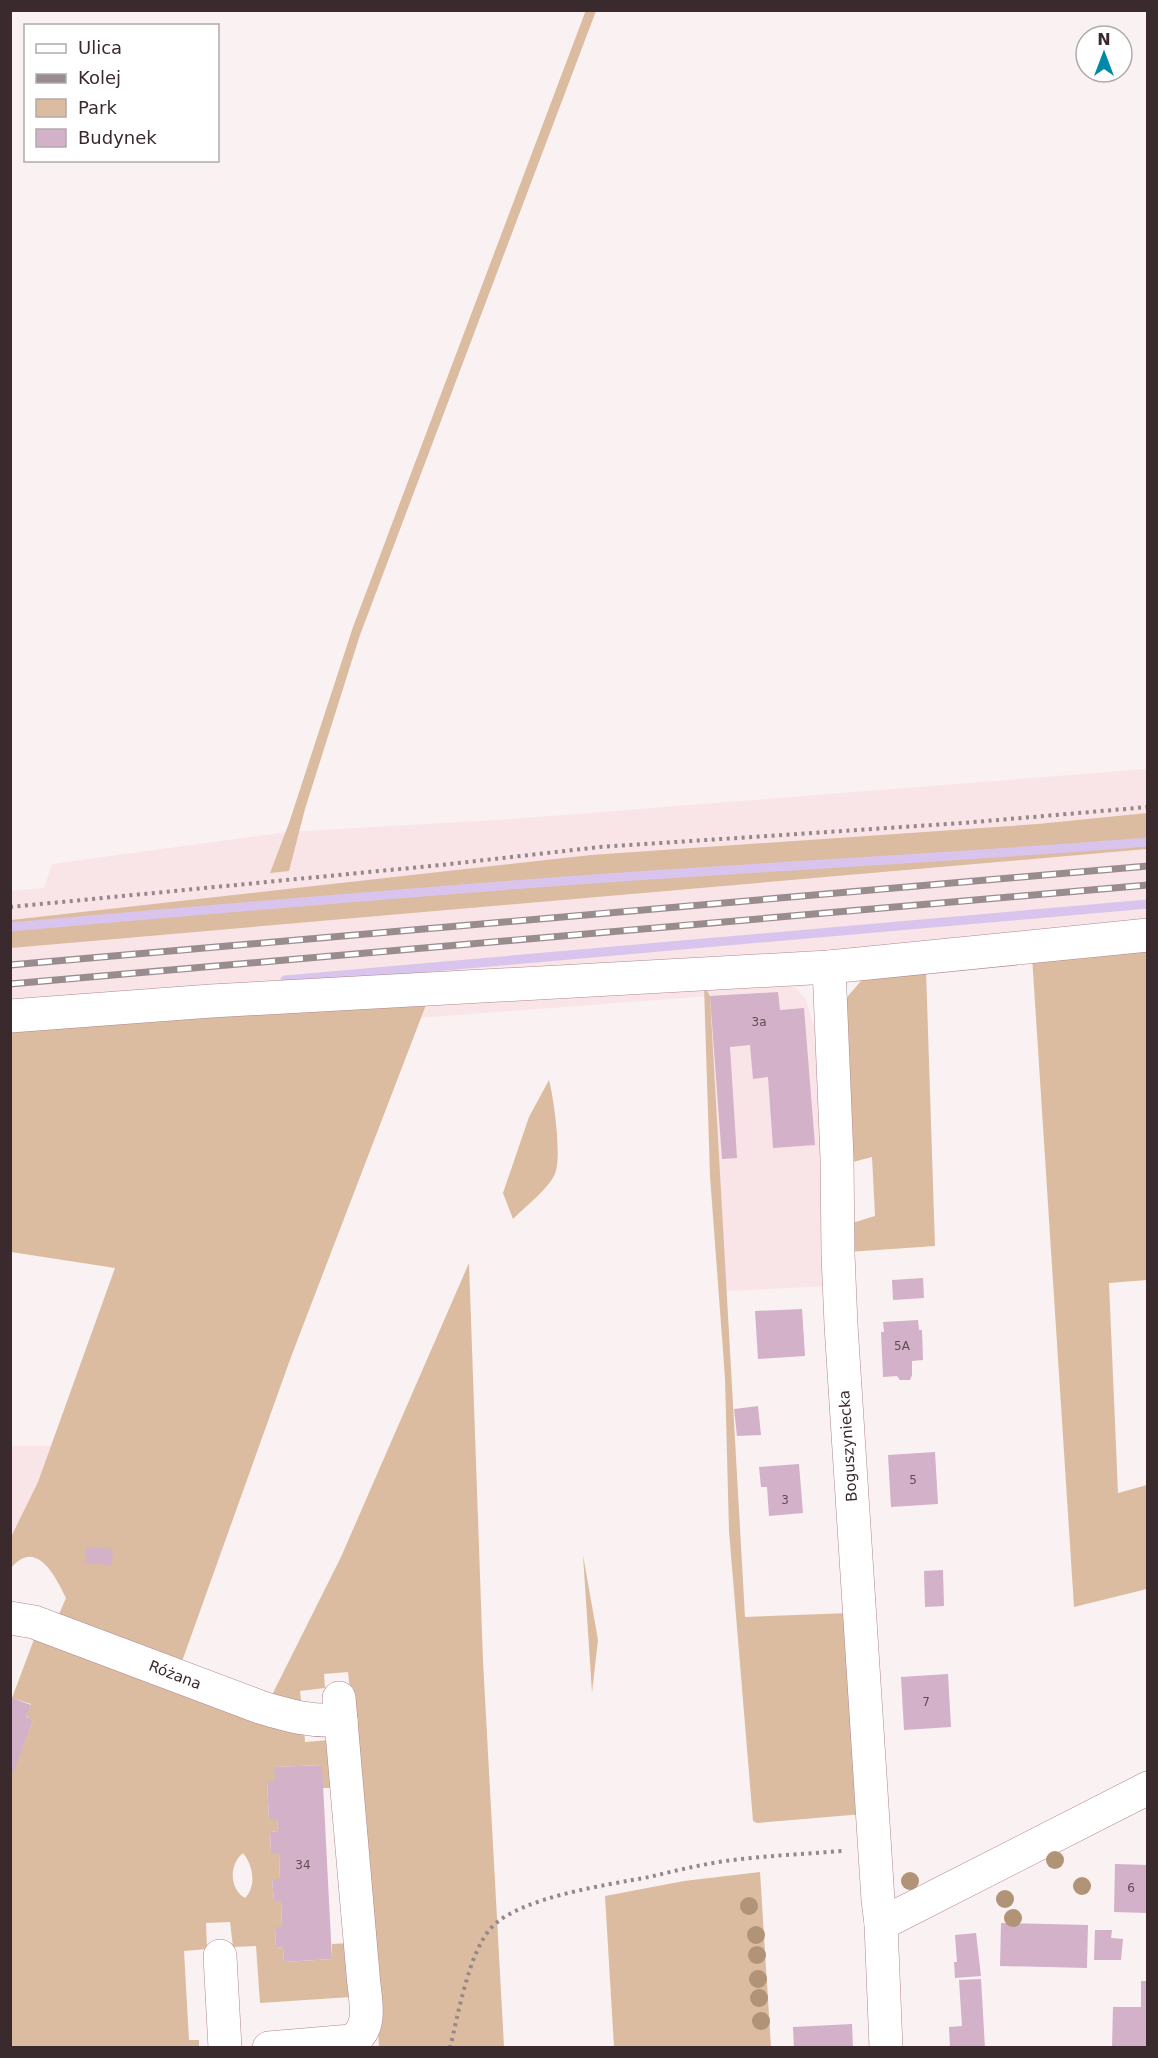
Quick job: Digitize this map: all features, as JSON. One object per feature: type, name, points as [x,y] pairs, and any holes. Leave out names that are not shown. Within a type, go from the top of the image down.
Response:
[{"type":"street","points":[[10,1016],[211,1001],[829,967],[1148,935]]},
{"type":"street","name":"Boguszyniecka","points":[[829,967],[842,1337],[881,1924],[886,2048]]},
{"type":"street","name":"Różana","points":[[10,1618],[34,1622],[288,1716],[319,1721],[340,1709],[366,2018],[364,2030],[359,2037],[351,2041],[269,2048]]},
{"type":"street","points":[[881,1924],[1148,1788]]},
{"type":"street","points":[[220,1956],[225,2048]]},
{"type":"path","points":[[10,907],[441,865],[600,847],[963,823],[1148,807]]},
{"type":"path","points":[[450,2048],[480,1941],[492,1926],[508,1914],[545,1900],[595,1887],[724,1861],[875,1848]]},
{"type":"shaded area","points":[[1147,769],[1147,946],[795,987],[806,999],[820,1049],[828,1286],[726,1291],[710,996],[431,1017],[11,1044],[11,891],[44,888],[52,864],[287,832],[513,819]]},
{"type":"shaded area","points":[[11,1446],[51,1446],[38,1482],[11,1537]]},
{"type":"green space","points":[[586,10],[596,11],[360,635],[305,809],[289,871],[270,873],[289,823],[353,627]]},
{"type":"green space","points":[[1147,813],[1147,849],[11,948],[11,920],[591,855],[1038,824]]},
{"type":"green space","points":[[1147,943],[1147,1280],[1109,1283],[1118,1493],[1147,1485],[1147,1589],[1074,1607],[1032,956]]},
{"type":"green space","points":[[1029,956],[926,970],[935,1246],[848,1252],[852,1223],[875,1216],[872,1157],[849,1163],[840,1022],[848,996],[861,981],[874,974]]},
{"type":"green space","points":[[704,986],[710,996],[745,1617],[850,1613],[863,1814],[757,1823],[753,1821],[729,1531],[725,1378],[710,1176]]},
{"type":"green space","points":[[429,997],[291,1357],[180,1667],[56,1621],[66,1598],[62,1589],[51,1571],[37,1558],[29,1557],[20,1560],[11,1568],[11,1537],[38,1482],[115,1268],[11,1252],[11,1025]]},
{"type":"green space","points":[[549,1080],[555,1114],[558,1155],[555,1174],[542,1192],[513,1219],[503,1193],[529,1117]]},
{"type":"green space","points":[[469,1263],[483,1661],[504,2047],[379,2047],[369,1879],[348,1672],[324,1674],[325,1688],[300,1691],[302,1708],[270,1699],[341,1557]]},
{"type":"green space","points":[[583,1555],[598,1640],[592,1693]]},
{"type":"green space","points":[[36,1634],[304,1729],[305,1742],[330,1740],[335,1788],[323,1788],[321,1765],[275,1767],[275,1781],[267,1782],[269,1819],[277,1819],[278,1831],[270,1832],[271,1853],[279,1853],[280,1879],[272,1880],[274,1901],[281,1901],[282,1927],[275,1927],[276,1948],[283,1947],[284,1962],[332,1959],[332,1944],[348,1943],[351,1997],[260,2003],[256,1946],[233,1947],[230,1922],[206,1923],[207,1949],[184,1951],[189,2040],[199,2040],[199,2047],[11,2047],[10,1778],[33,1720],[26,1717],[31,1704],[12,1698]],"holes":[[[243,1853],[251,1869],[252,1882],[245,1898],[236,1889],[233,1870],[235,1863]]]},
{"type":"green space","points":[[760,1872],[771,2047],[614,2047],[605,1896],[684,1881]]},
{"type":"building","points":[[778,992],[780,1010],[804,1008],[815,1145],[773,1148],[768,1077],[753,1079],[750,1045],[730,1047],[737,1158],[722,1159],[710,996]]},
{"type":"building","points":[[923,1278],[924,1298],[893,1300],[892,1280]]},
{"type":"building","points":[[802,1309],[805,1356],[758,1359],[755,1311]]},
{"type":"building","points":[[918,1320],[919,1330],[922,1330],[923,1360],[912,1361],[910,1380],[900,1380],[897,1376],[883,1377],[881,1332],[884,1332],[883,1322]]},
{"type":"building","points":[[758,1406],[761,1435],[737,1436],[734,1409]]},
{"type":"building","points":[[935,1452],[938,1504],[891,1507],[888,1455]]},
{"type":"building","points":[[799,1464],[803,1513],[769,1516],[767,1487],[761,1487],[759,1467]]},
{"type":"building","points":[[86,1547],[113,1549],[112,1565],[85,1563]]},
{"type":"building","points":[[943,1570],[944,1606],[925,1607],[924,1571]]},
{"type":"building","points":[[948,1674],[951,1727],[904,1730],[901,1677]]},
{"type":"building","points":[[10,1697],[31,1705],[26,1717],[33,1720],[11,1778]]},
{"type":"building","points":[[322,1765],[332,1959],[284,1962],[283,1947],[276,1948],[275,1927],[282,1927],[281,1901],[274,1901],[272,1879],[280,1879],[279,1853],[271,1854],[270,1832],[278,1831],[277,1819],[269,1819],[267,1781],[275,1781],[274,1767]]},
{"type":"building","points":[[1115,1864],[1148,1865],[1148,1913],[1114,1912]]},
{"type":"building","points":[[1001,1923],[1088,1925],[1087,1968],[1000,1966]]},
{"type":"building","points":[[1095,1930],[1112,1930],[1111,1938],[1123,1939],[1121,1960],[1094,1960]]},
{"type":"building","points":[[976,1933],[981,1976],[955,1978],[954,1962],[957,1962],[955,1935]]},
{"type":"building","points":[[981,1979],[985,2048],[950,2048],[949,2027],[962,2026],[959,1980]]},
{"type":"building","points":[[1141,1981],[1148,1981],[1148,2048],[1112,2048],[1113,2007],[1141,2007]]},
{"type":"building","points":[[852,2024],[853,2048],[794,2048],[793,2027]]},
{"type":"waterway","points":[[10,927],[546,882],[1148,842]]},
{"type":"waterway","points":[[285,980],[1148,904]]},
{"type":"railway","points":[[10,965],[1148,866]]},
{"type":"railway","points":[[10,984],[1148,885]]}]
